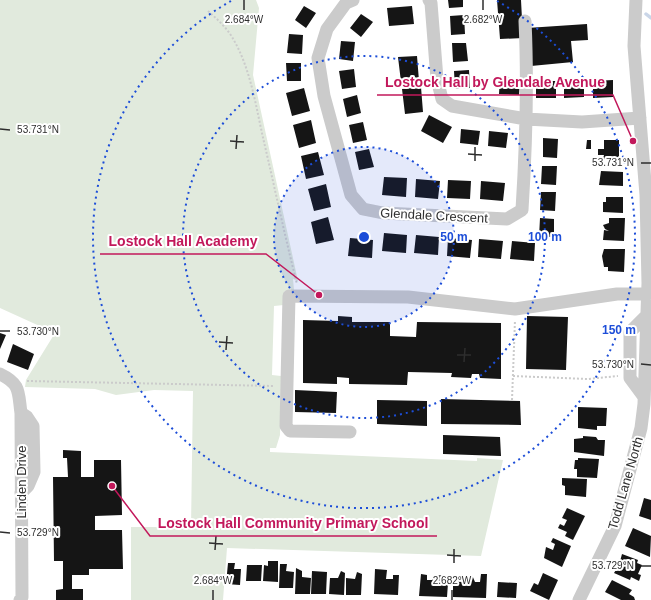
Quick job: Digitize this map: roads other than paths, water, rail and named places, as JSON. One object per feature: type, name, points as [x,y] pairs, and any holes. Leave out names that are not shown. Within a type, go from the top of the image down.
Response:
[{"type":"street","name":"Glendale Crescent","points":[[353,0],[346,4],[327,29],[318,58],[324,96],[351,195],[363,208],[383,213],[507,219],[522,210],[526,119]]},
{"type":"street","points":[[429,0],[431,3],[437,79],[442,98],[452,106],[526,119],[582,122],[640,118]]},
{"type":"street","name":"Todd Lane North","points":[[579,600],[614,526],[641,428],[644,397],[649,287],[646,195],[634,46],[636,0]]},
{"type":"street","points":[[525,21],[527,70],[526,119]]},
{"type":"street","points":[[350,432],[290,432],[286,426],[289,296],[408,297],[515,309],[617,294],[649,287]]},
{"type":"street","points":[[644,397],[634,386],[630,375],[630,332],[647,315]]},
{"type":"street","name":"Linden Drive","points":[[0,374],[14,381],[18,389],[21,413],[22,597],[20,600]]},
{"type":"waterway","points":[[646,14],[651,18]]},
{"type":"place","name":"Lostock Hall by Glendale Avenue","points":[[633,141]]},
{"type":"place","name":"Lostock Hall Academy","points":[[319,295]]},
{"type":"place","name":"Lostock Hall Community Primary School","points":[[112,486]]}]
